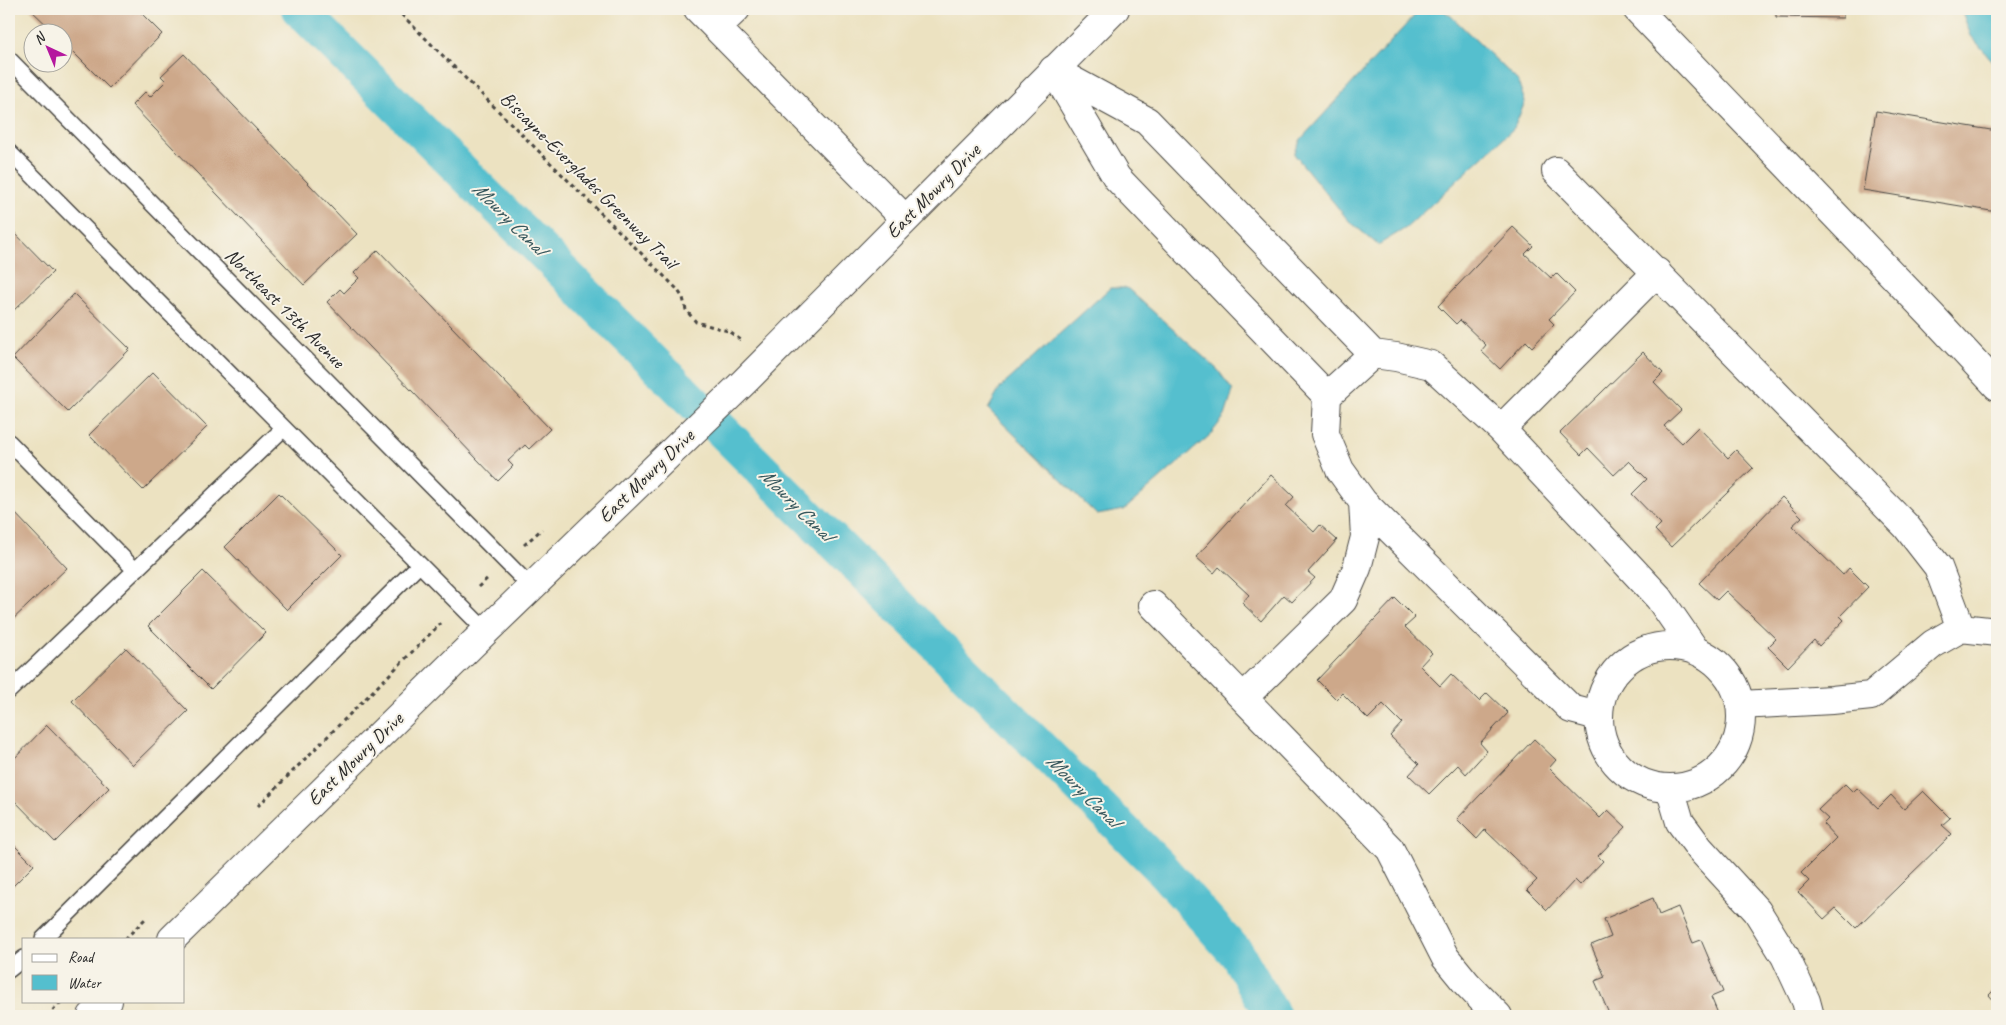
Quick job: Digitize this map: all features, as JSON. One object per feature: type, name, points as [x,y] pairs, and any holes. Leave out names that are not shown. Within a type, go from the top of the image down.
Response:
[{"type":"street","points":[[736,9],[708,18],[905,219]]},
{"type":"street","name":"East Mowry Drive","points":[[173,938],[531,587],[744,382],[1115,9]]},
{"type":"street","points":[[1637,9],[1926,308],[1997,386]]},
{"type":"street","points":[[1053,70],[1147,121],[1373,354],[1431,365],[1501,429],[1659,598],[1695,650]]},
{"type":"street","points":[[1053,70],[1117,178],[1327,396]]},
{"type":"street","points":[[1556,171],[1906,526],[1938,567],[1961,628]]},
{"type":"street","points":[[1501,429],[1657,272]]},
{"type":"street","points":[[1373,354],[1327,396],[1325,434],[1340,470],[1363,502],[1571,709],[1598,716]]},
{"type":"street","points":[[1244,697],[1344,600],[1357,568],[1365,537],[1363,502]]},
{"type":"street","points":[[1154,605],[1390,849],[1445,957],[1467,984],[1498,1016]]},
{"type":"street","points":[[1740,705],[1871,696],[1933,644],[1961,628],[1997,632]]},
{"type":"street","points":[[1673,645],[1695,650],[1717,662],[1732,681],[1740,705],[1740,730],[1731,752],[1715,771],[1694,784],[1670,788],[1648,785],[1628,774],[1612,759],[1602,739],[1598,716],[1602,694],[1613,674],[1630,658],[1650,648],[1673,645]]},
{"type":"street","points":[[1670,788],[1680,822],[1700,849],[1757,911],[1785,956],[1806,1001],[1810,1016]]},
{"type":"street","points":[[92,1016],[107,1002]]},
{"type":"lane","name":"Northeast 13th Avenue","points":[[9,59],[531,587]]},
{"type":"lane","points":[[9,152],[486,631]]},
{"type":"lane","points":[[9,691],[283,429]]},
{"type":"lane","points":[[9,442],[135,570]]},
{"type":"lane","points":[[44,938],[419,565]]},
{"type":"lane","points":[[9,970],[22,960]]},
{"type":"path","name":"Biscayne-Everglades Greenway Trail","points":[[396,9],[677,289],[683,298],[686,310],[696,322],[728,331],[745,342]]},
{"type":"path","points":[[47,1016],[61,1002]]},
{"type":"water","points":[[1426,9],[1441,9],[1451,16],[1518,81],[1525,102],[1514,128],[1406,228],[1378,245],[1348,220],[1294,154],[1301,139],[1415,15]]},
{"type":"water","points":[[1961,9],[1997,9],[1997,66],[1971,36]]},
{"type":"water","points":[[1110,288],[1127,288],[1218,370],[1233,391],[1225,416],[1209,436],[1124,510],[1097,515],[988,409],[1001,387]]},
{"type":"building","points":[[30,9],[137,9],[162,34],[109,88],[72,51],[72,22],[44,22]]},
{"type":"building","points":[[1776,9],[1843,9],[1843,18],[1776,17]]},
{"type":"building","points":[[184,54],[357,234],[304,285],[132,105],[145,92],[150,97],[166,81],[161,76]]},
{"type":"building","points":[[1876,111],[1997,131],[1997,212],[1863,190]]},
{"type":"building","points":[[9,227],[53,272],[9,315]]},
{"type":"building","points":[[1513,227],[1533,246],[1525,254],[1551,278],[1556,273],[1575,292],[1549,319],[1554,324],[1532,347],[1526,341],[1500,369],[1481,351],[1486,345],[1460,320],[1456,324],[1438,306]]},
{"type":"building","points":[[378,250],[550,429],[529,449],[525,445],[508,461],[513,466],[498,481],[327,302],[340,289],[344,293],[359,278],[354,273]]},
{"type":"building","points":[[74,294],[130,349],[68,412],[13,358]]},
{"type":"building","points":[[1643,352],[1663,373],[1654,382],[1681,410],[1664,426],[1682,443],[1698,427],[1728,458],[1736,450],[1753,468],[1671,547],[1655,530],[1661,524],[1632,494],[1647,479],[1629,461],[1614,475],[1588,448],[1581,455],[1560,433]]},
{"type":"building","points":[[153,372],[207,427],[143,490],[89,435]]},
{"type":"building","points":[[1271,475],[1294,497],[1286,506],[1314,532],[1320,525],[1337,540],[1308,572],[1315,578],[1292,602],[1284,595],[1261,621],[1242,603],[1249,595],[1219,567],[1214,573],[1196,557]]},
{"type":"building","points":[[279,493],[342,555],[287,610],[225,547]]},
{"type":"building","points":[[1782,497],[1802,517],[1792,526],[1843,575],[1849,568],[1868,587],[1840,616],[1844,620],[1819,646],[1814,640],[1788,667],[1768,647],[1776,639],[1726,591],[1717,600],[1699,583]]},
{"type":"building","points":[[13,511],[67,568],[9,623],[9,515]]},
{"type":"building","points":[[203,571],[266,633],[211,689],[148,626]]},
{"type":"building","points":[[1395,598],[1415,618],[1405,627],[1432,653],[1420,666],[1440,686],[1451,674],[1479,701],[1487,693],[1508,713],[1480,743],[1487,751],[1466,774],[1458,765],[1429,794],[1409,775],[1419,764],[1390,736],[1402,723],[1383,704],[1368,719],[1342,693],[1336,699],[1317,680]]},
{"type":"building","points":[[126,648],[188,711],[133,765],[72,701]]},
{"type":"building","points":[[47,725],[109,788],[55,842],[9,795],[9,764]]},
{"type":"building","points":[[1534,739],[1556,760],[1549,768],[1600,818],[1608,810],[1626,827],[1598,856],[1603,861],[1580,885],[1575,880],[1547,910],[1527,890],[1537,880],[1485,830],[1477,839],[1457,819]]},
{"type":"building","points":[[1845,784],[1853,792],[1857,788],[1878,808],[1891,795],[1904,809],[1923,791],[1950,818],[1942,825],[1952,834],[1856,928],[1836,908],[1824,919],[1798,892],[1809,881],[1801,873],[1836,838],[1823,824],[1828,819],[1818,810]]},
{"type":"building","points":[[9,840],[34,865],[9,890]]},
{"type":"building","points":[[1653,898],[1659,915],[1678,907],[1693,943],[1701,940],[1723,992],[1711,997],[1719,1016],[1610,1016],[1595,981],[1605,977],[1591,945],[1611,937],[1604,919]]},
{"type":"building","points":[[1997,987],[1997,1004],[1989,995]]},
{"type":"waterway","name":"Mowry Canal","points":[[299,9],[1158,865],[1237,954],[1273,1016]]}]
